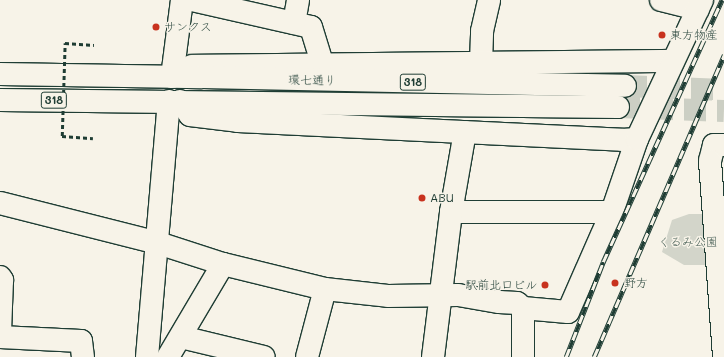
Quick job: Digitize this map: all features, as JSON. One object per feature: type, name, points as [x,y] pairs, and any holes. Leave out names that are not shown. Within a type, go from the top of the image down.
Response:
[{"type":"street","points":[[178,77],[182,0]]},
{"type":"street","points":[[192,0],[311,27],[323,66]]},
{"type":"street","points":[[294,23],[298,0]]},
{"type":"street","points":[[481,63],[482,31],[489,0]]},
{"type":"street","points":[[0,204],[158,243],[223,264],[325,289],[388,296],[458,295],[500,302],[517,303],[523,308],[568,312],[612,212],[637,139],[700,4],[661,0]]},
{"type":"street","points":[[0,61],[109,76]]},
{"type":"street","points":[[178,77],[192,66],[323,66],[673,61]]},
{"type":"street","name":"環七通り","points":[[0,74],[625,86]]},
{"type":"street","name":"環七通り","points":[[0,100],[618,107]]},
{"type":"street","points":[[0,115],[109,101]]},
{"type":"street","points":[[175,101],[190,115],[238,121],[622,140],[637,139]]},
{"type":"street","points":[[147,357],[158,243],[175,101]]},
{"type":"street","points":[[433,357],[451,212],[465,132]]},
{"type":"street","points":[[719,145],[710,161],[718,214],[724,357]]},
{"type":"street","points":[[451,212],[612,212]]},
{"type":"street","points":[[168,357],[223,264]]},
{"type":"street","points":[[0,277],[2,280],[0,332]]},
{"type":"street","points":[[307,357],[325,289]]},
{"type":"street","points":[[523,308],[523,357]]},
{"type":"street","points":[[181,336],[264,357]]},
{"type":"street","points":[[0,337],[81,341],[83,357]]},
{"type":"path","points":[[93,138],[62,136],[65,43],[94,45]]},
{"type":"green space","name":"くるみ公園","points":[[689,214],[708,214],[712,265],[684,265],[662,252],[672,220]]},
{"type":"tunnel","points":[[625,86],[724,90]]},
{"type":"tunnel","points":[[618,107],[724,111]]},
{"type":"railway","points":[[566,357],[603,262],[722,0]]},
{"type":"railway","points":[[594,357],[724,55]]},
{"type":"place","name":"サンクス","points":[[156,27]]},
{"type":"place","name":"東方物産","points":[[662,35]]},
{"type":"place","name":"ABU","points":[[422,198]]},
{"type":"place","name":"野方","points":[[615,283]]},
{"type":"place","name":"駅前北口ビル","points":[[545,285]]}]
